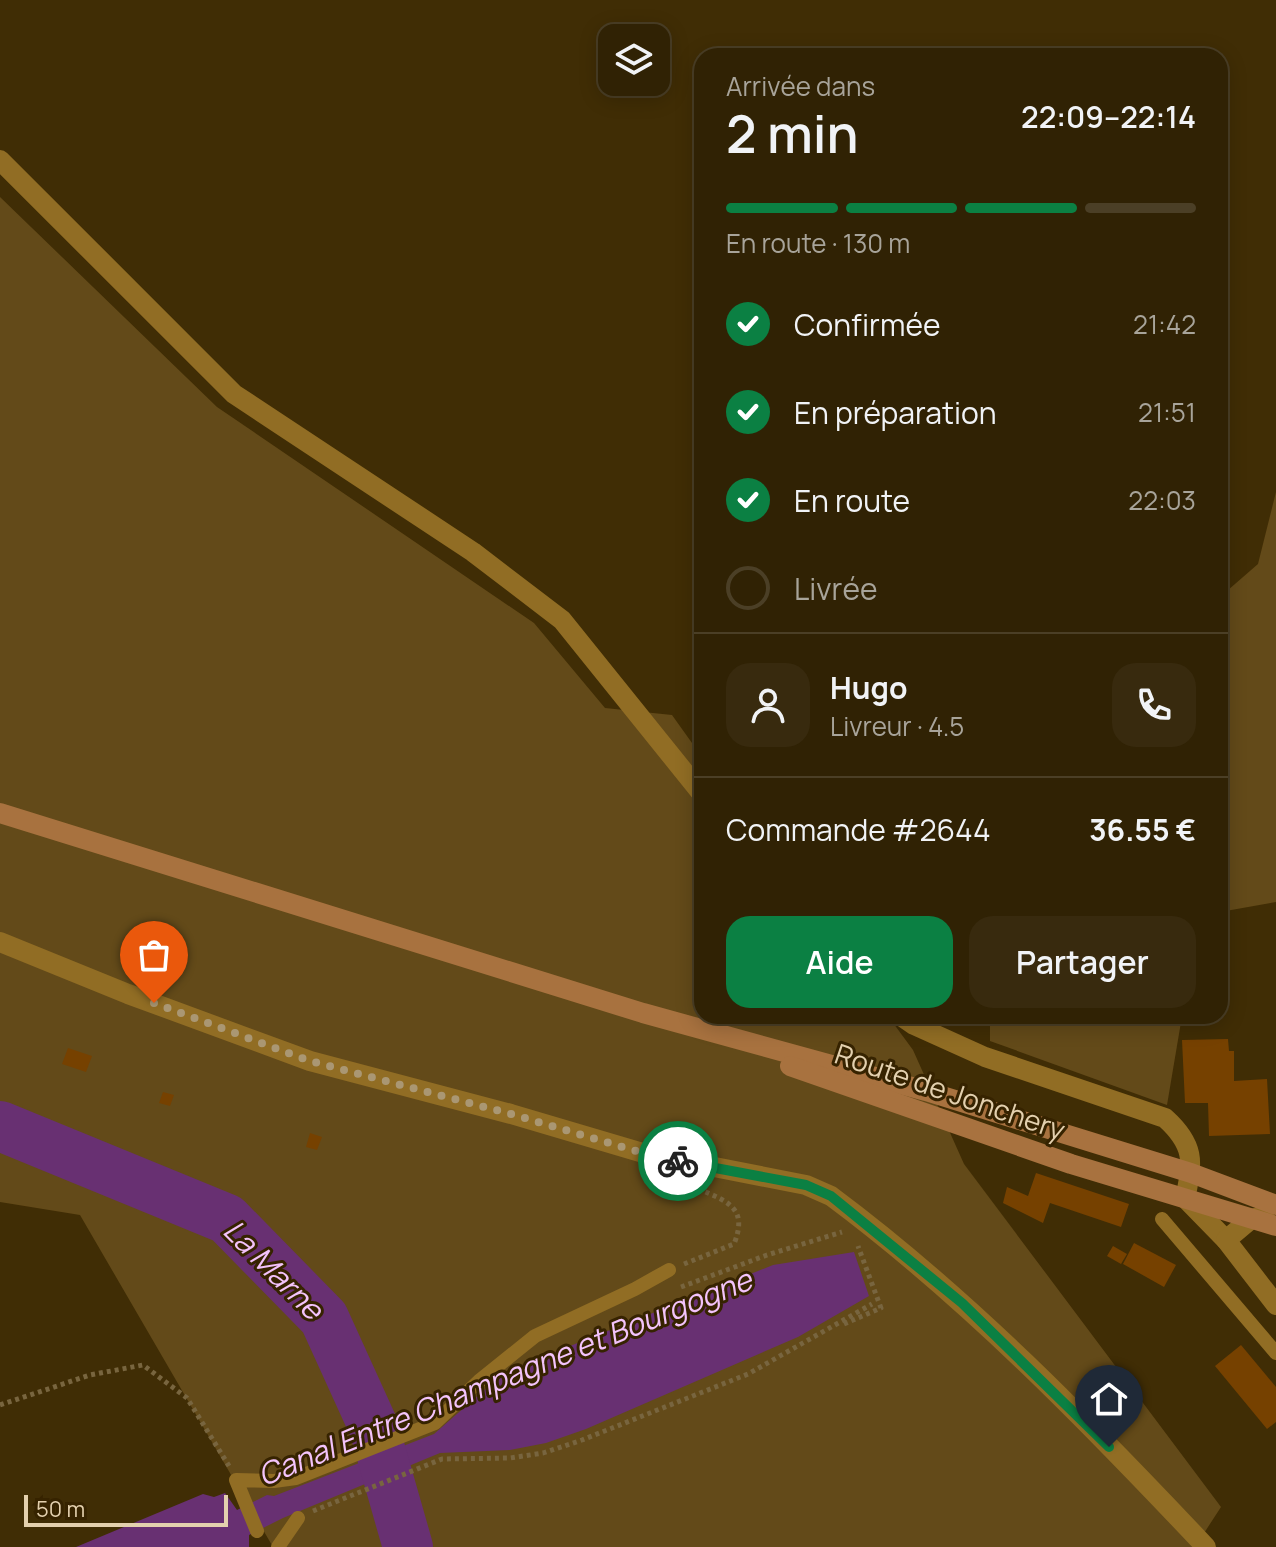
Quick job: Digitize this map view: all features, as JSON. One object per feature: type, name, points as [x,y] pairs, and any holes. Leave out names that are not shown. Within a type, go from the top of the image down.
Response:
[{"type":"main road","points":[[0,813],[643,1013]]},
{"type":"main road","name":"Route de Jonchery","points":[[643,1013],[926,1091],[1191,1173],[1276,1205]]},
{"type":"main road","name":"Route de Jonchery","points":[[643,1013],[936,1119],[1276,1226]]},
{"type":"street","points":[[0,160],[234,394],[473,552],[562,620],[694,784]]},
{"type":"street","points":[[0,942],[128,994],[310,1061],[511,1114],[643,1153],[806,1185],[831,1196],[962,1303],[1150,1487],[1206,1547]]},
{"type":"street","points":[[913,1024],[985,1057],[1165,1118],[1185,1139],[1189,1149],[1191,1173],[1185,1198],[1226,1240],[1276,1305]]},
{"type":"street","points":[[1226,1240],[1251,1219],[1276,1214]]},
{"type":"lane","points":[[1162,1219],[1276,1353]]},
{"type":"lane","points":[[257,1531],[236,1480],[296,1478],[435,1423],[519,1347],[669,1270]]},
{"type":"lane","points":[[278,1547],[298,1518]]},
{"type":"path","points":[[669,1270],[734,1244],[740,1229],[736,1211],[730,1203],[696,1188]]},
{"type":"path","points":[[829,1330],[881,1308],[857,1243]]},
{"type":"path","points":[[298,1518],[442,1459],[510,1458],[543,1453],[582,1440],[748,1374],[872,1304]]},
{"type":"path","points":[[0,1405],[90,1375],[143,1365],[187,1398],[236,1480]]},
{"type":"shaded area","points":[[0,197],[217,407],[534,623],[605,708],[672,715],[694,746],[694,1024],[894,1024],[913,1050],[964,1164],[1221,1507],[1195,1547],[273,1547],[80,1215],[0,1202]]},
{"type":"shaded area","points":[[1276,492],[1276,902],[1228,911],[1228,590],[1258,564]]},
{"type":"shaded area","points":[[990,1024],[1181,1024],[1167,1105],[990,1041]]},
{"type":"water","name":"Canal Entre Champagne et Bourgogne","points":[[854,1252],[869,1296],[798,1337],[586,1429],[546,1443],[510,1450],[440,1453],[283,1518],[249,1535],[249,1547],[76,1547],[203,1494],[214,1497],[225,1493],[237,1510],[267,1495],[274,1496],[434,1434],[505,1372],[773,1265]]},
{"type":"building","points":[[1228,1039],[1229,1051],[1234,1051],[1234,1081],[1267,1079],[1270,1134],[1209,1136],[1208,1103],[1185,1103],[1182,1040]]},
{"type":"building","points":[[68,1048],[92,1056],[86,1072],[62,1064]]},
{"type":"building","points":[[163,1092],[174,1095],[170,1106],[159,1103]]},
{"type":"building","points":[[310,1133],[322,1137],[317,1150],[306,1147]]},
{"type":"building","points":[[1036,1173],[1129,1204],[1121,1227],[1050,1203],[1043,1223],[1003,1203],[1007,1187],[1028,1196]]},
{"type":"building","points":[[1134,1243],[1176,1265],[1164,1287],[1123,1264]]},
{"type":"building","points":[[1113,1246],[1127,1254],[1121,1264],[1107,1256]]},
{"type":"building","points":[[1241,1345],[1276,1387],[1276,1422],[1267,1429],[1215,1366]]},
{"type":"waterway","name":"La Marne","points":[[0,1126],[227,1219],[324,1318],[374,1428],[408,1547]]},
{"type":"way so far","points":[[154,1003],[310,1061],[678,1161]]},
{"type":"route","points":[[678,1161],[806,1185],[831,1196],[962,1303],[1109,1447]]}]
